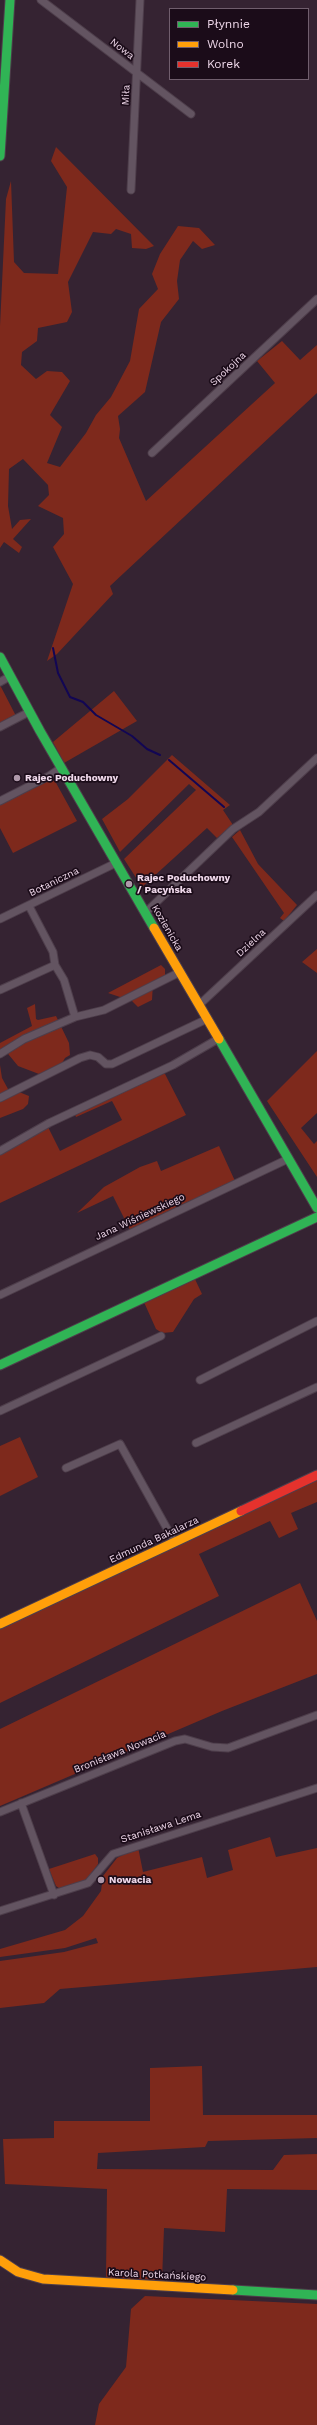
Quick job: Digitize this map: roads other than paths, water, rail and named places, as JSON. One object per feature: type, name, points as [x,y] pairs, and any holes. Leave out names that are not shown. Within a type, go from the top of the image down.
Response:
[{"type":"street","points":[[0,156],[4,18],[10,0]]},
{"type":"street","name":"Nowa","points":[[41,0],[191,114]]},
{"type":"street","name":"Miła","points":[[131,190],[140,0]]},
{"type":"street","name":"Spokojna","points":[[152,453],[317,299]]},
{"type":"street","name":"Kozienicka","points":[[0,658],[9,677],[61,768],[317,1208]]},
{"type":"street","points":[[0,682],[9,677]]},
{"type":"street","points":[[0,727],[29,712]]},
{"type":"street","points":[[145,912],[233,830],[259,812],[317,758]]},
{"type":"street","points":[[0,801],[49,776],[61,768]]},
{"type":"street","name":"Botaniczna","points":[[0,919],[116,863]]},
{"type":"street","name":"Dzielna","points":[[199,1005],[317,894]]},
{"type":"street","points":[[29,906],[53,952],[54,965],[64,980],[75,1017]]},
{"type":"street","points":[[0,990],[54,965]]},
{"type":"street","points":[[0,1054],[24,1039],[75,1017],[104,1010],[180,972]]},
{"type":"street","points":[[0,1098],[80,1058],[90,1055],[98,1057],[106,1064],[112,1064],[207,1020]]},
{"type":"street","points":[[0,1151],[49,1124],[120,1091],[218,1039]]},
{"type":"street","name":"Jana Wiśniewskiego","points":[[0,1295],[288,1159]]},
{"type":"street","points":[[0,1365],[317,1217]]},
{"type":"street","points":[[200,1380],[317,1321]]},
{"type":"street","points":[[0,1411],[161,1336]]},
{"type":"street","points":[[196,1443],[317,1387]]},
{"type":"street","points":[[66,1468],[120,1444],[175,1543]]},
{"type":"street","name":"Edmunda Bakalarza","points":[[0,1624],[175,1543],[317,1474]]},
{"type":"street","name":"Bronisława Nowacia","points":[[0,1812],[175,1741],[185,1739],[220,1749],[228,1748],[317,1715]]},
{"type":"street","name":"Stanisława Lema","points":[[0,1911],[88,1883],[113,1854],[317,1788]]},
{"type":"street","points":[[21,1803],[54,1895]]},
{"type":"street","name":"Karola Potkańskiego","points":[[0,2260],[18,2272],[43,2279],[317,2295]]},
{"type":"waterway","points":[[53,648],[58,673],[70,697],[83,702],[96,715],[132,736],[147,749],[160,755]]},
{"type":"waterway","points":[[169,760],[224,807]]},
{"type":"place","name":"Rajec Poduchowny","points":[[17,778]]},
{"type":"place","name":"Rajec Poduchowny / Pacyńska","points":[[129,884]]},
{"type":"place","name":"Nowacia","points":[[101,1880]]}]
